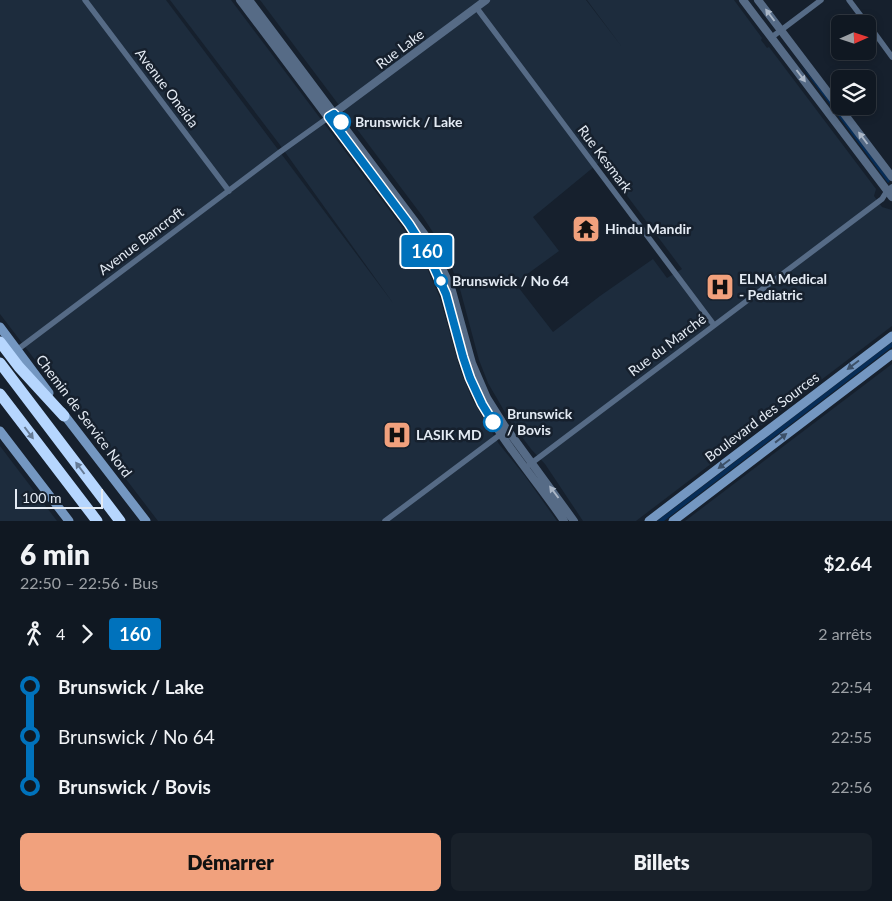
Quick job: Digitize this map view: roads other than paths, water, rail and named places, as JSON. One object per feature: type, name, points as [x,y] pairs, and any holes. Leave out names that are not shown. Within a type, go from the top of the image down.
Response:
[{"type":"highway","points":[[0,342],[64,416]]},
{"type":"highway","points":[[0,363],[120,521]]},
{"type":"highway","points":[[0,394],[96,521]]},
{"type":"main road","name":"Chemin de Service Nord","points":[[0,327],[64,416],[146,521]]},
{"type":"main road","name":"Boulevard des Sources","points":[[649,521],[892,336]]},
{"type":"main road","name":"Boulevard des Sources","points":[[673,521],[892,354]]},
{"type":"main road","points":[[0,431],[68,521]]},
{"type":"street","name":"Avenue Oneida","points":[[85,0],[229,191]]},
{"type":"street","points":[[240,0],[412,215],[432,246],[453,292],[470,356],[481,385],[500,420],[564,521]]},
{"type":"street","points":[[249,0],[409,224],[428,254],[446,294],[463,357],[482,404],[501,434],[529,465],[574,521]]},
{"type":"street","name":"Rue Lake","points":[[332,116],[486,0]]},
{"type":"street","points":[[744,0],[890,192]]},
{"type":"street","points":[[758,0],[892,177]]},
{"type":"street","points":[[772,38],[821,0]]},
{"type":"street","points":[[849,0],[860,15]]},
{"type":"street","name":"Rue Kesmark","points":[[476,7],[714,325]]},
{"type":"street","points":[[876,36],[892,57]]},
{"type":"street","name":"Avenue Bancroft","points":[[17,350],[280,152],[332,116]]},
{"type":"street","name":"Rue du Marché","points":[[529,465],[890,192]]},
{"type":"street","points":[[385,521],[501,434]]},
{"type":"place","name":"Brunswick / Lake","points":[[341,122]]},
{"type":"place","name":"Hindu Mandir","points":[[586,229]]},
{"type":"place","name":"Brunswick / No 64","points":[[441,281]]},
{"type":"place","name":"ELNA Medical - Pediatric","points":[[720,287]]},
{"type":"place","name":"Brunswick / Bovis","points":[[493,422]]},
{"type":"place","name":"LASIK MD","points":[[397,435]]}]
